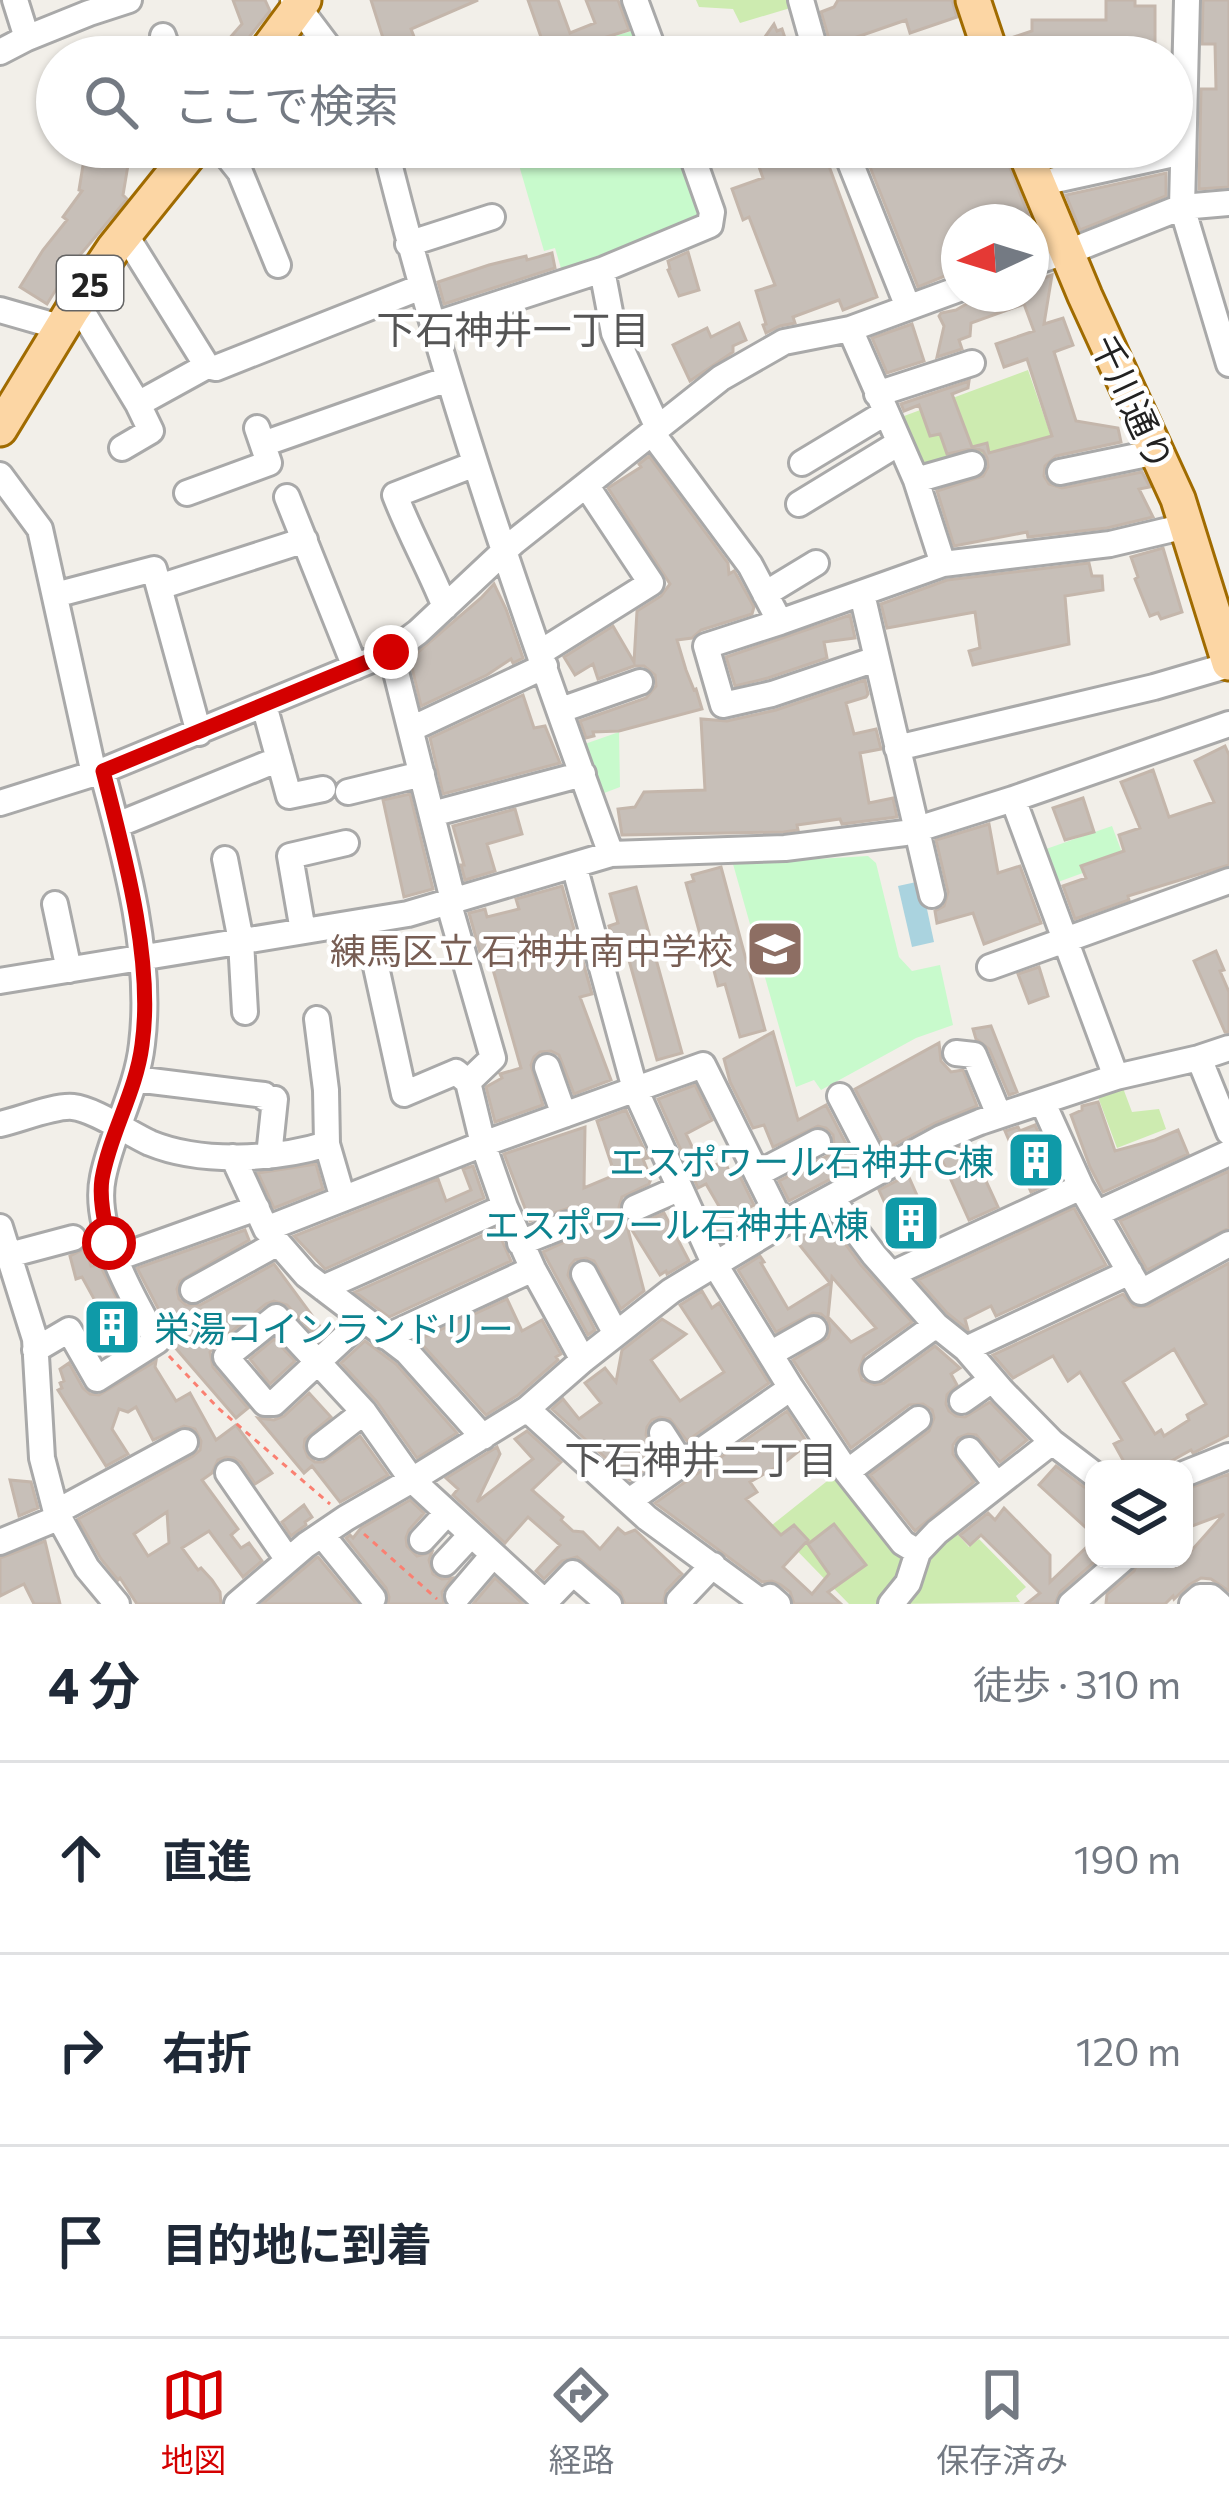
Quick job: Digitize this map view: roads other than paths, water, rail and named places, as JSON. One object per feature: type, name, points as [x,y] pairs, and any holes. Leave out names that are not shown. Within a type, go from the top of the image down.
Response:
[{"type":"main road","points":[[973,0],[985,36]]},
{"type":"main road","points":[[276,36],[298,3]]},
{"type":"main road","name":"25","points":[[0,429],[125,234],[178,168]]},
{"type":"main road","name":"千川通り","points":[[1031,168],[1157,452],[1223,620],[1229,664]]},
{"type":"street","points":[[15,0],[27,38]]},
{"type":"street","points":[[0,52],[87,6],[129,0]]},
{"type":"street","points":[[634,0],[648,36]]},
{"type":"street","points":[[801,0],[811,36]]},
{"type":"street","points":[[1186,36],[1187,0]]},
{"type":"street","points":[[298,3],[321,36]]},
{"type":"street","points":[[237,168],[278,265]]},
{"type":"street","points":[[395,168],[408,244],[448,379],[611,854]]},
{"type":"street","points":[[433,325],[602,269],[710,225],[712,212],[696,168]]},
{"type":"street","points":[[852,168],[908,308]]},
{"type":"street","points":[[1037,184],[1110,168]]},
{"type":"street","points":[[1183,168],[1182,207],[1229,364]]},
{"type":"street","points":[[1049,258],[1182,207],[1229,203]]},
{"type":"street","points":[[408,244],[492,217]]},
{"type":"street","points":[[125,234],[207,366]]},
{"type":"street","points":[[602,269],[614,333],[655,430],[750,565],[780,622]]},
{"type":"street","points":[[138,404],[207,366],[216,368],[421,287]]},
{"type":"street","points":[[0,803],[199,733],[391,652],[505,550],[721,378],[784,342],[850,329],[941,296]]},
{"type":"street","points":[[0,310],[86,318],[151,431],[122,448]]},
{"type":"street","points":[[850,329],[916,480],[944,564]]},
{"type":"street","points":[[802,463],[881,404],[972,363]]},
{"type":"street","points":[[187,493],[269,463],[260,436],[448,379]]},
{"type":"street","points":[[799,504],[899,443]]},
{"type":"street","points":[[1060,472],[1157,452]]},
{"type":"street","points":[[445,607],[395,495],[476,464]]},
{"type":"street","points":[[916,480],[972,464]]},
{"type":"street","points":[[0,475],[40,529],[98,772],[117,825],[143,958],[143,1042],[101,1181],[109,1243],[157,1341],[97,1379],[69,1330],[35,1350]]},
{"type":"street","points":[[411,729],[543,659],[651,583],[586,485]]},
{"type":"street","points":[[287,497],[356,668]]},
{"type":"street","points":[[876,659],[722,706],[706,646],[944,564],[1110,544],[1186,526]]},
{"type":"street","points":[[159,587],[304,540]]},
{"type":"street","points":[[765,594],[816,563]]},
{"type":"street","points":[[55,595],[154,569],[199,733]]},
{"type":"street","points":[[862,594],[932,896]]},
{"type":"street","points":[[391,652],[494,1058],[468,1082]]},
{"type":"street","points":[[897,748],[1154,687],[1229,664]]},
{"type":"street","points":[[561,710],[640,682]]},
{"type":"street","points":[[264,705],[290,796],[422,774]]},
{"type":"street","points":[[0,981],[407,914],[611,854],[785,848],[916,830],[1229,724]]},
{"type":"street","points":[[117,825],[279,759]]},
{"type":"street","points":[[432,814],[583,774]]},
{"type":"street","points":[[1013,799],[1116,1077]]},
{"type":"street","points":[[303,931],[290,856],[346,843]]},
{"type":"street","points":[[225,860],[242,941],[245,1012]]},
{"type":"street","points":[[574,865],[635,1089],[715,1263],[847,1472],[903,1543],[918,1552]]},
{"type":"street","points":[[990,967],[1229,881]]},
{"type":"street","points":[[55,904],[69,970]]},
{"type":"street","points":[[366,922],[404,1094],[456,1072],[468,1082],[483,1144],[520,1244],[583,1360]]},
{"type":"street","points":[[316,1019],[326,1090],[327,1144],[343,1199]]},
{"type":"street","points":[[956,1053],[974,1055],[999,1115]]},
{"type":"street","points":[[237,1604],[287,1559],[346,1517],[527,1408],[671,1291],[941,1138],[1116,1077],[1215,1053],[1229,1132]]},
{"type":"street","points":[[117,1258],[267,1227],[703,1065],[782,1224]]},
{"type":"street","points":[[547,1067],[564,1114]]},
{"type":"street","points":[[135,1079],[274,1099],[269,1156]]},
{"type":"street","points":[[840,1096],[879,1171]]},
{"type":"street","points":[[1043,1103],[1081,1187],[1142,1292],[1229,1244]]},
{"type":"street","points":[[0,1124],[71,1106],[153,1144],[179,1150],[269,1156],[327,1144]]},
{"type":"street","points":[[758,1174],[818,1142]]},
{"type":"street","points":[[1098,1213],[1229,1153]]},
{"type":"street","points":[[232,1157],[267,1227],[306,1275],[407,1352],[483,1437]]},
{"type":"street","points":[[892,1274],[1081,1187]]},
{"type":"street","points":[[635,1208],[678,1189]]},
{"type":"street","points":[[832,1198],[936,1325],[966,1349],[1052,1442],[1085,1467]]},
{"type":"street","points":[[323,1288],[505,1207]]},
{"type":"street","points":[[520,1244],[568,1223]]},
{"type":"street","points":[[0,1227],[35,1350],[42,1458],[57,1515],[87,1568],[116,1604]]},
{"type":"street","points":[[194,1290],[267,1227]]},
{"type":"street","points":[[9,1256],[73,1238]]},
{"type":"street","points":[[386,1337],[532,1269]]},
{"type":"street","points":[[966,1349],[1130,1272]]},
{"type":"street","points":[[584,1274],[616,1334]]},
{"type":"street","points":[[0,1322],[28,1315]]},
{"type":"street","points":[[363,1320],[317,1362],[364,1412],[412,1480],[544,1603],[573,1574],[609,1604]]},
{"type":"street","points":[[875,1369],[936,1325]]},
{"type":"street","points":[[770,1354],[814,1329]]},
{"type":"street","points":[[962,1400],[992,1380]]},
{"type":"street","points":[[629,1501],[791,1388]]},
{"type":"street","points":[[527,1408],[647,1518],[765,1603]]},
{"type":"street","points":[[320,1446],[364,1412]]},
{"type":"street","points":[[847,1472],[918,1419]]},
{"type":"street","points":[[662,1433],[682,1464]]},
{"type":"street","points":[[0,1543],[185,1442]]},
{"type":"street","points":[[891,1604],[908,1583],[918,1552],[937,1532],[1052,1442]]},
{"type":"street","points":[[969,1450],[997,1485]]},
{"type":"street","points":[[1193,1470],[1229,1456]]},
{"type":"street","points":[[228,1473],[287,1559]]},
{"type":"street","points":[[422,1540],[447,1513]]},
{"type":"street","points":[[322,1535],[373,1598]]},
{"type":"street","points":[[446,1563],[471,1535]]},
{"type":"street","points":[[450,1600],[493,1555]]},
{"type":"street","points":[[679,1601],[712,1565]]},
{"type":"street","points":[[1071,1604],[1113,1568]]},
{"type":"street","points":[[260,1584],[278,1604]]},
{"type":"street","points":[[1192,1604],[1200,1597],[1211,1597],[1219,1604]]},
{"type":"water","points":[[921,881],[934,942],[912,947],[898,886]]},
{"type":"place","name":"練馬区立 石神井南中学校","points":[[775,949]]},
{"type":"place","name":"エスポワール石神井C棟","points":[[1036,1160]]},
{"type":"place","name":"エスポワール石神井A棟","points":[[911,1223]]},
{"type":"place","name":"栄湯コインランドリー","points":[[112,1327]]},
{"type":"district","name":"下石神井一丁目","points":[[513,328]]},
{"type":"district","name":"下石神井二丁目","points":[[701,1458]]}]
